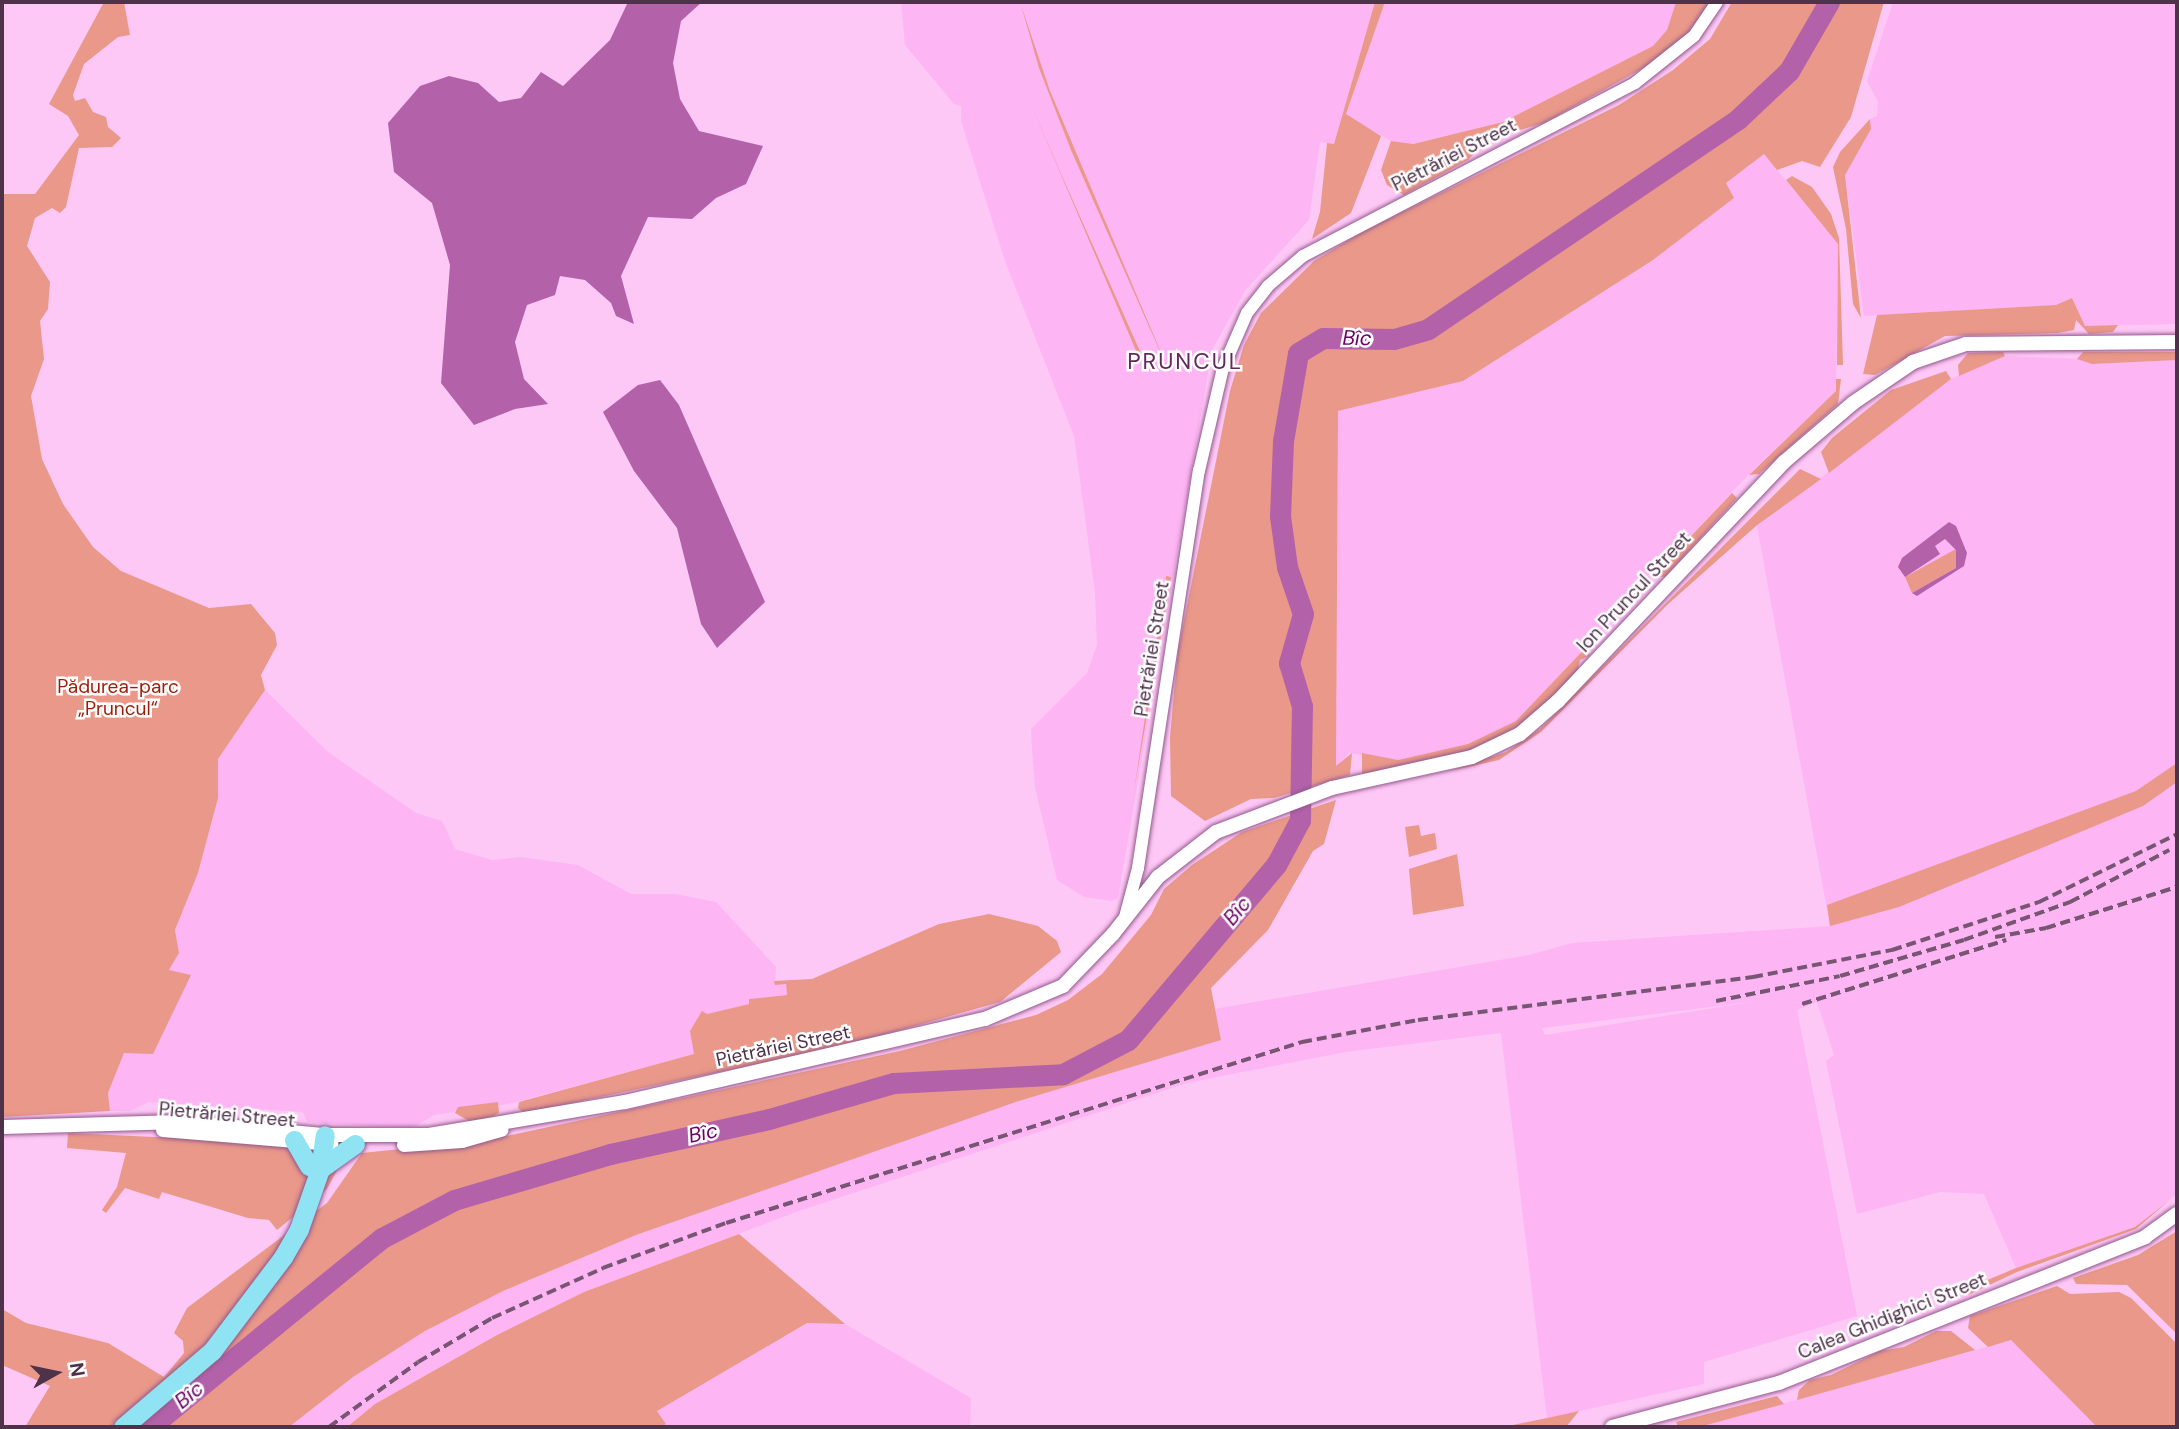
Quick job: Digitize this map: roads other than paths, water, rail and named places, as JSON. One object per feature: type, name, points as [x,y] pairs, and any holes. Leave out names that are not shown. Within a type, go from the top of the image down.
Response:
[{"type":"highway","points":[[314,1139],[315,1167]]},
{"type":"highway","points":[[123,1427],[212,1351],[299,1229],[315,1167],[314,1139]]},
{"type":"highway","points":[[315,1167],[355,1144]]},
{"type":"street","name":"Pietrăriei Street","points":[[134,1124],[314,1139],[429,1135],[524,1121],[985,1019],[1063,986],[1125,918],[1138,868],[1199,471],[1223,368],[1247,313],[1268,286],[1303,256],[1635,83],[1695,36],[1717,2]]},
{"type":"street","name":"Ion Pruncul Street","points":[[1125,918],[1158,877],[1216,832],[1273,806],[1332,788],[1472,757],[1520,734],[1559,701],[1784,462],[1853,403],[1913,362],[1966,344],[2177,342]]},
{"type":"street","name":"Pietrăriei Street","points":[[2,1127],[181,1122],[355,1144],[427,1146],[491,1134],[524,1121]]},
{"type":"street","name":"Calea Ghidighici Street","points":[[1612,1427],[1779,1383],[2145,1237],[2177,1214]]},
{"type":"waterway","name":"Bîc","points":[[150,1427],[382,1238],[454,1200],[610,1154],[769,1119],[894,1083],[1063,1074],[1128,1040],[1276,865],[1300,820],[1302,706],[1289,663],[1303,614],[1287,567],[1280,516],[1283,441],[1298,353],[1323,338],[1394,339],[1428,329],[1738,119],[1789,71],[1829,2]]},
{"type":"railway","points":[[329,1427],[418,1362],[492,1318],[603,1268],[726,1223],[1302,1042],[1418,1020],[1753,977],[1892,950],[2039,902],[2177,834]]},
{"type":"railway","points":[[1716,1001],[1840,976],[1964,940],[2070,902],[2169,850]]},
{"type":"railway","points":[[1995,937],[2046,928],[2177,887]]},
{"type":"railway","points":[[1802,1004],[2006,940]]},
{"type":"district","name":"PRUNCUL","points":[[1185,361]]},
{"type":"park label","name":"Pădurea-parc „Pruncul“","points":[[118,698]]}]
